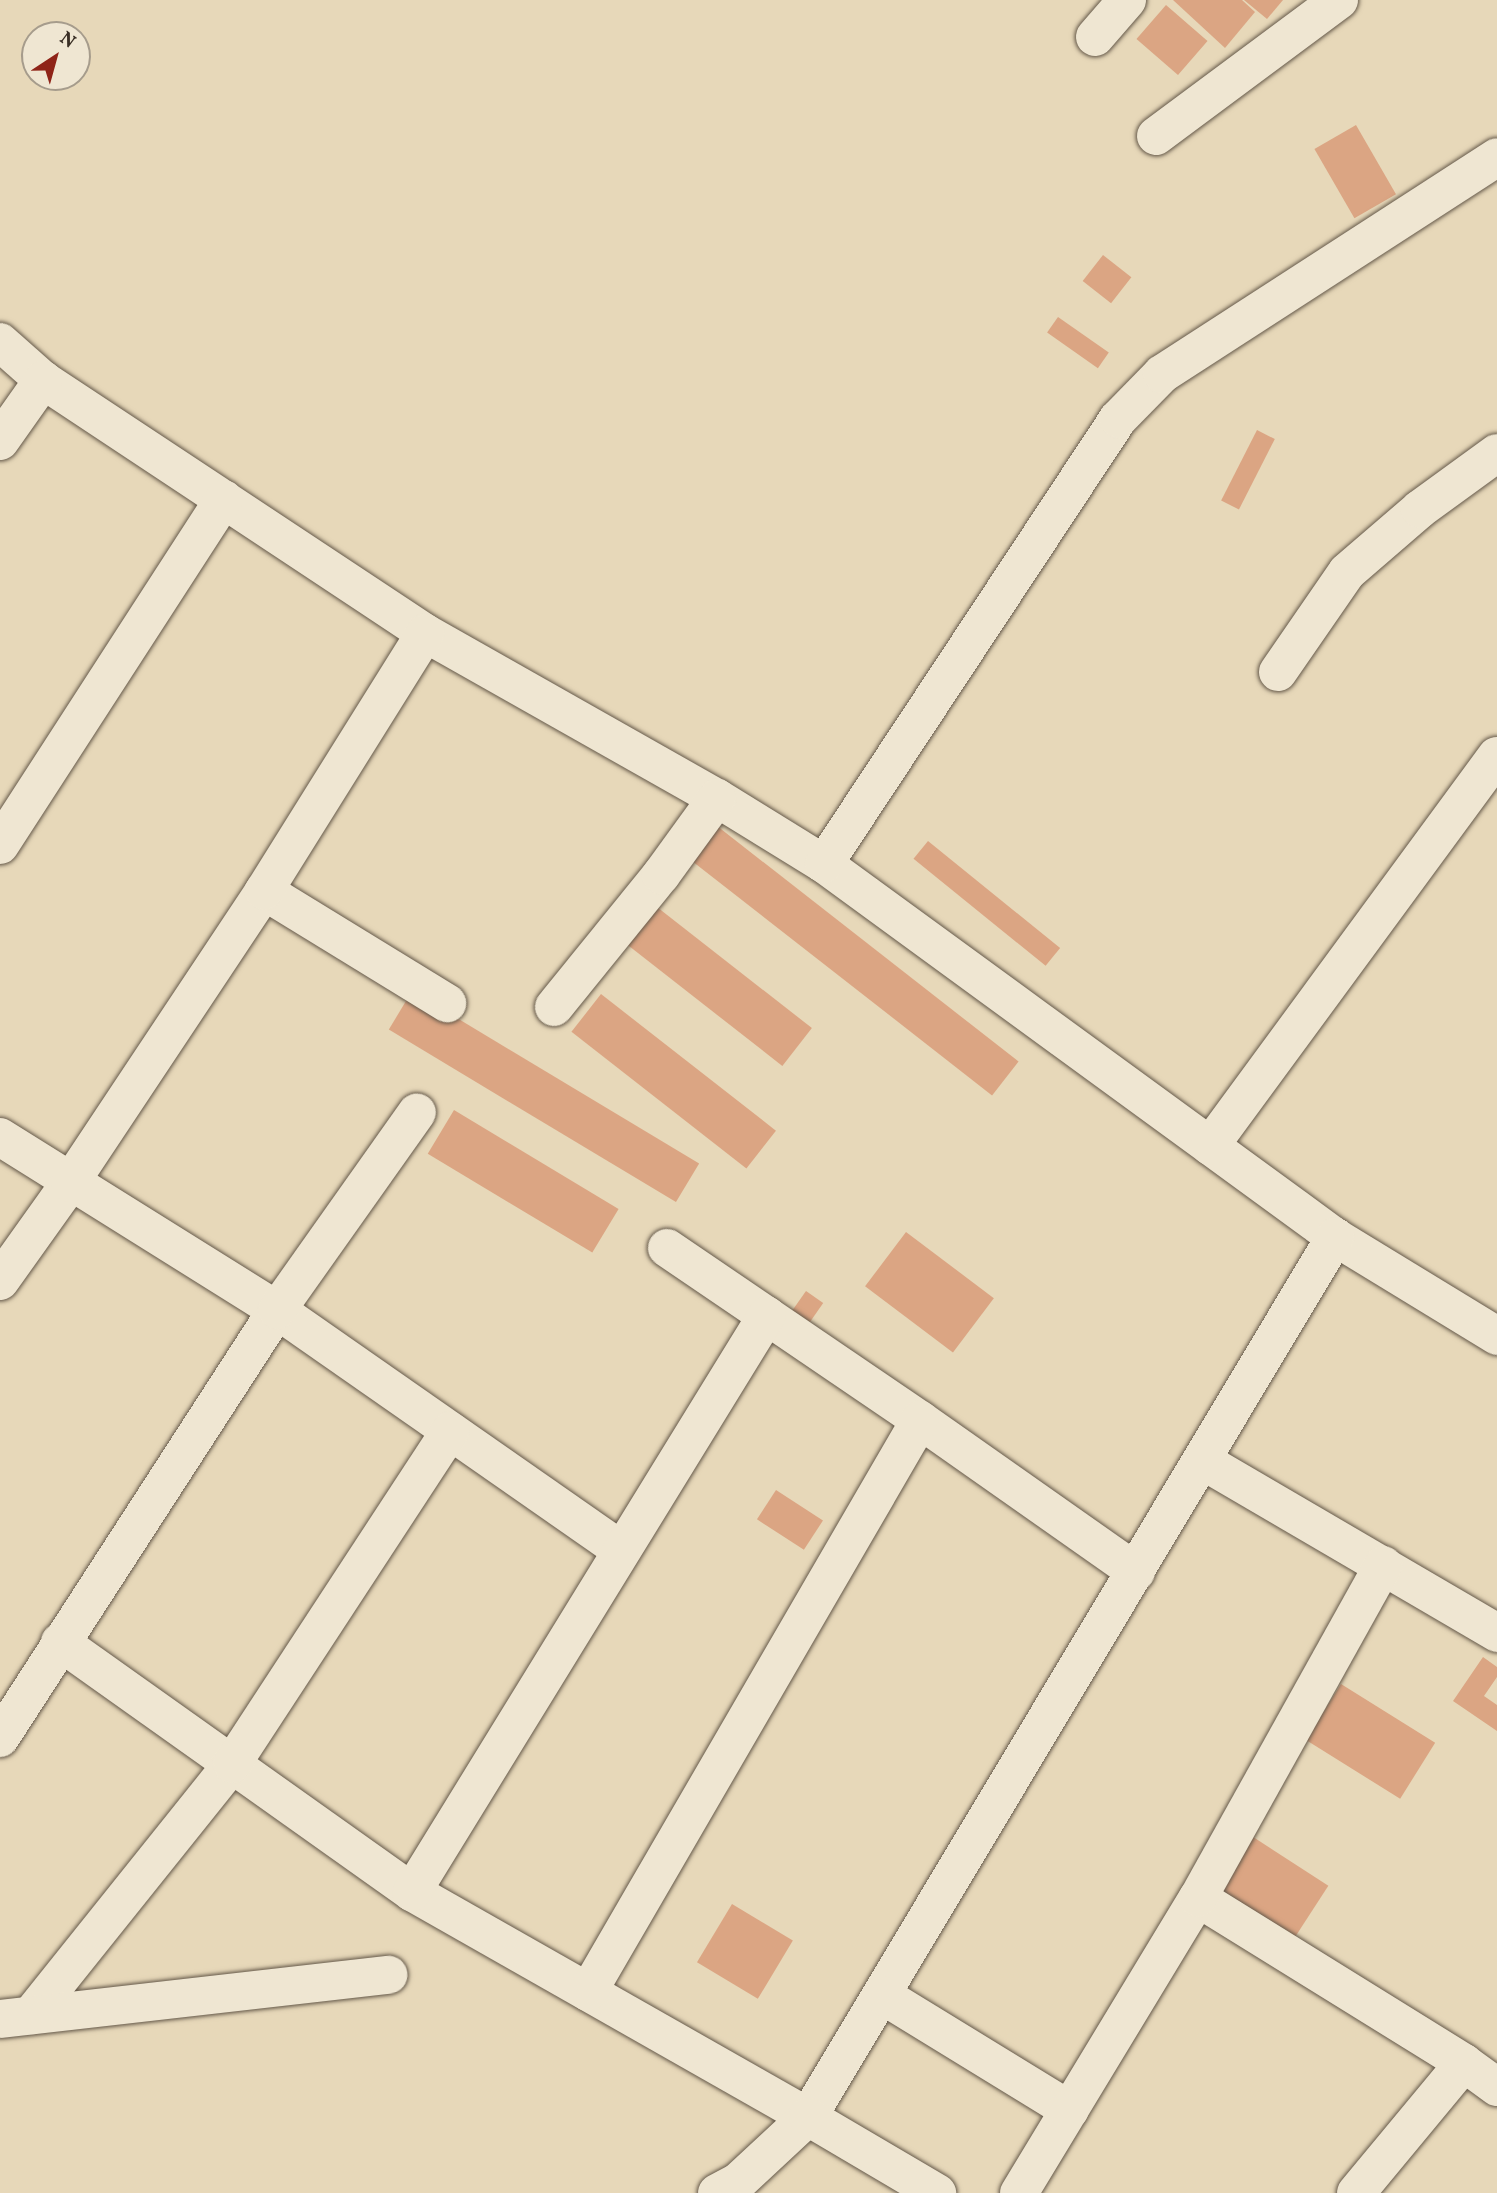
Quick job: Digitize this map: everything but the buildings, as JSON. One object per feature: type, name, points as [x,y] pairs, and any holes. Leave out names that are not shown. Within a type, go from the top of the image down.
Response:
[{"type":"street","points":[[1094,37],[1127,0]]},
{"type":"street","points":[[1156,136],[1339,0]]},
{"type":"street","points":[[824,864],[1127,410],[1162,374],[1497,157]]},
{"type":"street","points":[[0,342],[43,380],[425,633],[717,797],[824,864],[1335,1237],[1497,1336]]},
{"type":"street","points":[[0,441],[43,380]]},
{"type":"street","points":[[1278,672],[1347,572],[1420,509],[1497,453]]},
{"type":"street","points":[[0,845],[223,499]]},
{"type":"street","points":[[0,1281],[71,1183],[264,891],[425,633]]},
{"type":"street","points":[[1210,1146],[1497,756]]},
{"type":"street","points":[[554,1007],[661,875],[717,797]]},
{"type":"street","points":[[264,891],[447,1003]]},
{"type":"street","points":[[0,1738],[277,1310],[417,1112]]},
{"type":"street","points":[[0,1137],[277,1310],[621,1550]]},
{"type":"street","points":[[717,2193],[738,2182],[808,2117],[1335,1237]]},
{"type":"street","points":[[667,1248],[920,1420],[1136,1572]]},
{"type":"street","points":[[412,1892],[767,1315]]},
{"type":"street","points":[[588,1992],[920,1420]]},
{"type":"street","points":[[15,2017],[232,1764],[450,1431]]},
{"type":"street","points":[[1203,1461],[1497,1633]]},
{"type":"street","points":[[1019,2193],[1198,1898],[1383,1564]]},
{"type":"street","points":[[60,1642],[412,1892],[937,2193]]},
{"type":"street","points":[[1198,1898],[1464,2063],[1497,2087]]},
{"type":"street","points":[[15,2017],[388,1975]]},
{"type":"street","points":[[882,1995],[1070,2110]]},
{"type":"street","points":[[1356,2193],[1464,2063]]}]
